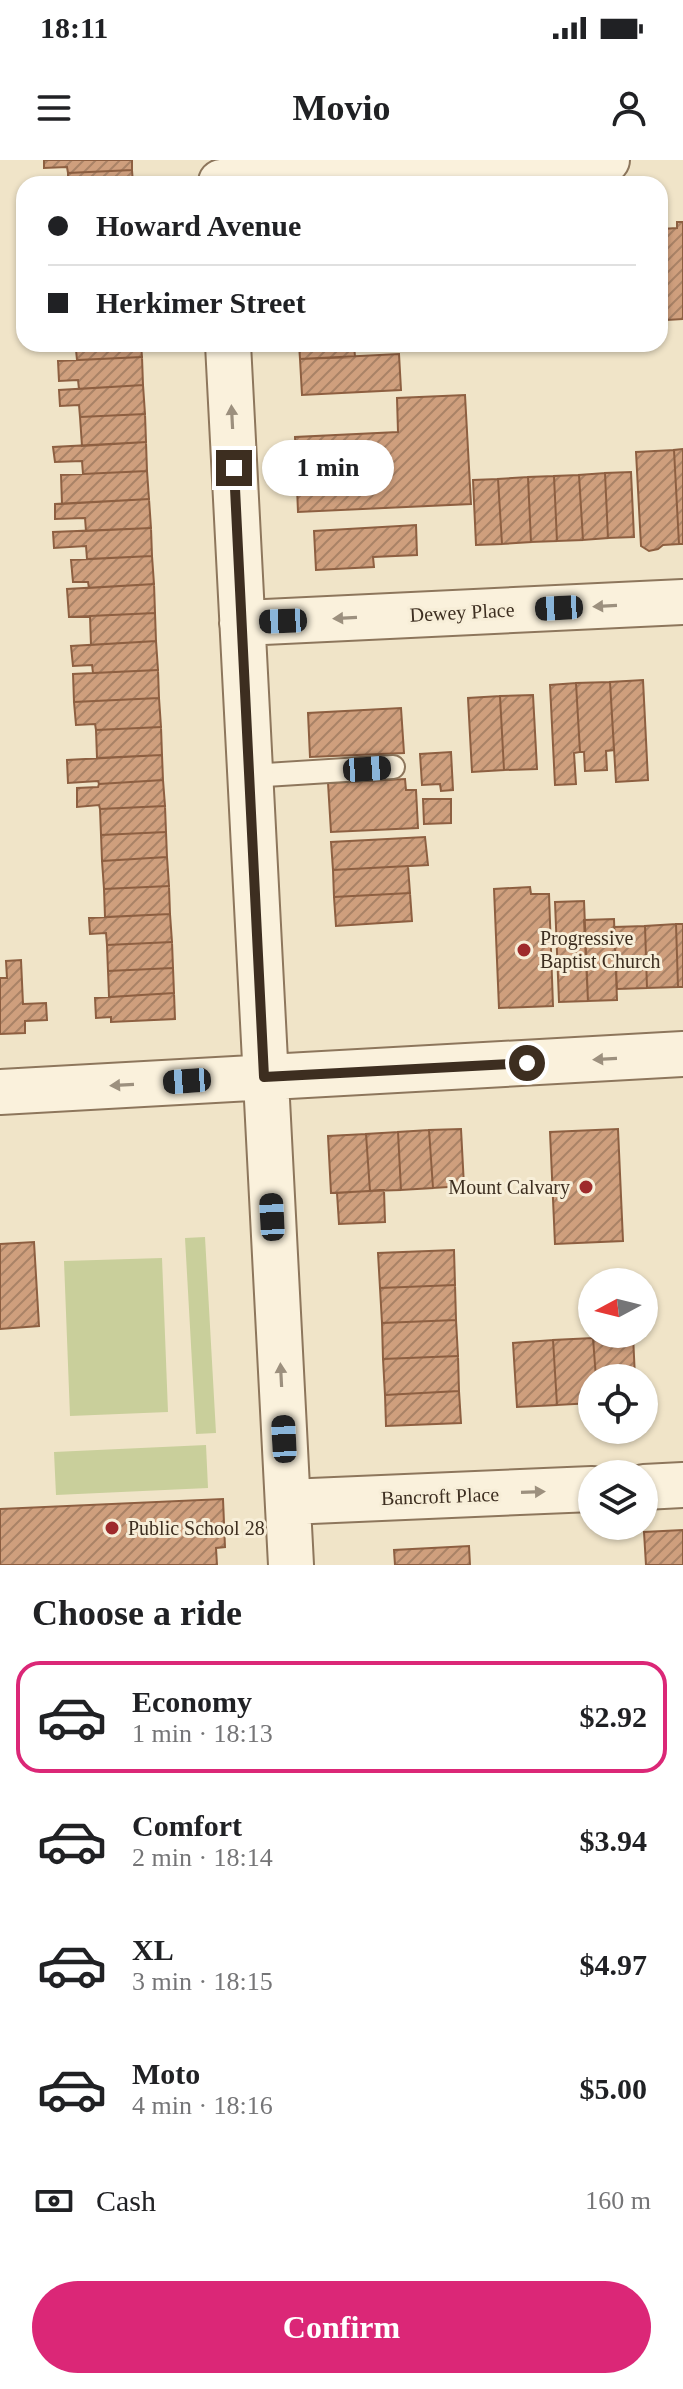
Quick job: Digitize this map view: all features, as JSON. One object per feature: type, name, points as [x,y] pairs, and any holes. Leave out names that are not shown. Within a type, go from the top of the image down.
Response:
[{"type":"street","points":[[221,175],[607,160]]},
{"type":"street","points":[[228,352],[291,1565]]},
{"type":"street","name":"Dewey Place","points":[[242,623],[683,602]]},
{"type":"street","points":[[0,1092],[683,1054]]},
{"type":"street","points":[[658,1486],[683,1485]]},
{"type":"street","name":"Bancroft Place","points":[[288,1502],[578,1490]]},
{"type":"lane","points":[[249,776],[393,767]]},
{"type":"green space","points":[[205,1237],[216,1433],[196,1434],[185,1238]]},
{"type":"green space","points":[[162,1258],[168,1412],[70,1416],[64,1261]]},
{"type":"green space","points":[[206,1445],[208,1488],[56,1495],[54,1452]]},
{"type":"building","points":[[44,160],[132,160],[132,170],[68,173],[67,167],[44,168]]},
{"type":"building","points":[[132,170],[132,176],[68,176],[68,173]]},
{"type":"building","points":[[677,222],[683,222],[683,319],[668,320],[668,229],[677,228]]},
{"type":"building","points":[[76,352],[142,352],[142,357],[77,360]]},
{"type":"building","points":[[300,352],[355,352],[355,357],[300,359]]},
{"type":"building","points":[[399,354],[401,390],[302,395],[300,359]]},
{"type":"building","points":[[142,357],[143,385],[79,389],[78,380],[59,381],[58,361]]},
{"type":"building","points":[[143,385],[145,414],[80,417],[79,405],[60,406],[59,390]]},
{"type":"building","points":[[465,395],[471,504],[298,512],[295,437],[398,432],[397,398]]},
{"type":"building","points":[[145,414],[146,442],[82,446],[80,417]]},
{"type":"building","points":[[146,442],[147,471],[83,474],[82,461],[55,462],[53,447]]},
{"type":"building","points":[[683,449],[683,544],[679,544],[674,450]]},
{"type":"building","points":[[674,450],[679,544],[663,545],[649,551],[641,546],[636,452]]},
{"type":"building","points":[[147,471],[149,499],[62,504],[61,475]]},
{"type":"building","points":[[631,472],[634,537],[608,538],[605,473]]},
{"type":"building","points":[[605,473],[608,538],[583,540],[579,475]]},
{"type":"building","points":[[579,475],[583,540],[557,541],[554,476]]},
{"type":"building","points":[[554,476],[557,541],[531,542],[528,477]]},
{"type":"building","points":[[528,477],[531,542],[502,544],[498,479]]},
{"type":"building","points":[[498,479],[502,544],[476,545],[473,480]]},
{"type":"building","points":[[149,499],[151,528],[86,531],[85,518],[55,519],[55,504]]},
{"type":"building","points":[[416,525],[417,555],[373,557],[374,567],[316,570],[314,531]]},
{"type":"building","points":[[151,528],[152,556],[87,559],[86,546],[54,548],[53,532]]},
{"type":"building","points":[[152,556],[154,584],[89,588],[88,582],[73,582],[71,560]]},
{"type":"building","points":[[154,584],[155,613],[69,617],[67,589]]},
{"type":"building","points":[[155,613],[156,641],[91,645],[90,616]]},
{"type":"building","points":[[156,641],[158,670],[93,673],[92,665],[73,666],[71,646]]},
{"type":"building","points":[[158,670],[159,698],[74,702],[73,674]]},
{"type":"building","points":[[643,680],[648,780],[616,782],[610,682]]},
{"type":"building","points":[[610,682],[614,750],[606,751],[607,770],[585,771],[584,752],[580,752],[576,683]]},
{"type":"building","points":[[576,683],[580,752],[574,753],[576,784],[555,785],[550,685]]},
{"type":"building","points":[[533,695],[537,769],[504,770],[500,696]]},
{"type":"building","points":[[500,696],[504,770],[472,772],[468,698]]},
{"type":"building","points":[[159,698],[161,727],[96,730],[95,724],[76,725],[74,702]]},
{"type":"building","points":[[401,708],[404,753],[310,757],[308,713]]},
{"type":"building","points":[[161,727],[162,755],[97,758],[96,730]]},
{"type":"building","points":[[451,752],[453,790],[441,791],[440,784],[422,785],[420,754]]},
{"type":"building","points":[[162,755],[163,780],[68,783],[67,760]]},
{"type":"building","points":[[405,779],[406,790],[416,790],[418,828],[331,832],[328,783]]},
{"type":"building","points":[[163,780],[165,806],[77,807],[77,788]]},
{"type":"building","points":[[423,799],[451,799],[451,823],[424,824]]},
{"type":"building","points":[[165,806],[166,832],[101,835],[100,809]]},
{"type":"building","points":[[166,832],[167,857],[102,861],[101,835]]},
{"type":"building","points":[[425,837],[428,865],[333,870],[331,842]]},
{"type":"building","points":[[167,857],[169,886],[104,889],[102,861]]},
{"type":"building","points":[[408,866],[410,893],[334,897],[333,870]]},
{"type":"building","points":[[169,886],[170,914],[105,917],[104,889]]},
{"type":"building","name":"Progressive Baptist Church","points":[[530,887],[531,894],[549,894],[553,1006],[499,1008],[494,889]]},
{"type":"building","points":[[410,893],[412,921],[336,926],[334,897]]},
{"type":"building","points":[[584,901],[588,1001],[559,1002],[555,902]]},
{"type":"building","points":[[170,914],[172,942],[107,945],[106,933],[90,934],[89,918]]},
{"type":"building","points":[[614,919],[617,1000],[588,1001],[584,920]]},
{"type":"building","points":[[676,924],[678,987],[647,988],[645,926]]},
{"type":"building","points":[[676,924],[683,924],[683,987],[678,987]]},
{"type":"building","points":[[645,926],[647,988],[617,989],[614,927]]},
{"type":"building","points":[[172,942],[173,968],[108,971],[107,945]]},
{"type":"building","points":[[21,960],[23,1004],[46,1003],[47,1020],[25,1021],[25,1033],[0,1034],[0,978],[7,978],[6,961]]},
{"type":"building","points":[[173,968],[174,993],[109,997],[108,971]]},
{"type":"building","points":[[174,993],[175,1019],[111,1022],[111,1017],[96,1018],[95,998]]},
{"type":"building","points":[[461,1129],[464,1186],[433,1188],[429,1130]]},
{"type":"building","name":"Mount Calvary","points":[[618,1129],[623,1241],[555,1244],[550,1132]]},
{"type":"building","points":[[429,1130],[433,1188],[401,1190],[398,1132]]},
{"type":"building","points":[[398,1132],[401,1190],[370,1191],[366,1134]]},
{"type":"building","points":[[366,1134],[370,1191],[331,1193],[328,1136]]},
{"type":"building","points":[[384,1190],[385,1222],[339,1224],[337,1193]]},
{"type":"building","points":[[34,1242],[39,1326],[0,1329],[0,1244]]},
{"type":"building","points":[[454,1250],[455,1285],[380,1288],[378,1253]]},
{"type":"building","points":[[455,1285],[456,1320],[382,1323],[380,1288]]},
{"type":"building","points":[[456,1320],[458,1356],[383,1359],[382,1323]]},
{"type":"building","points":[[578,1339],[578,1348],[594,1348],[595,1364],[578,1364],[578,1404],[557,1405],[553,1340]]},
{"type":"building","points":[[553,1340],[557,1405],[517,1407],[513,1343]]},
{"type":"building","points":[[594,1348],[634,1348],[634,1364],[595,1364]]},
{"type":"building","points":[[458,1356],[459,1391],[385,1395],[383,1359]]},
{"type":"building","points":[[459,1391],[461,1423],[386,1426],[385,1395]]},
{"type":"building","name":"Public School 28","points":[[223,1499],[225,1547],[216,1548],[217,1565],[0,1565],[0,1509]]},
{"type":"building","points":[[683,1530],[683,1565],[646,1565],[644,1540],[658,1540],[658,1531]]},
{"type":"building","points":[[469,1546],[470,1565],[395,1565],[394,1550]]},
{"type":"place","name":"Progressive Baptist Church","points":[[524,950]]},
{"type":"place","name":"Mount Calvary","points":[[586,1187]]},
{"type":"place","name":"Public School 28","points":[[112,1528]]},
{"type":"route","points":[[234,468],[264,1077],[527,1063]]}]
